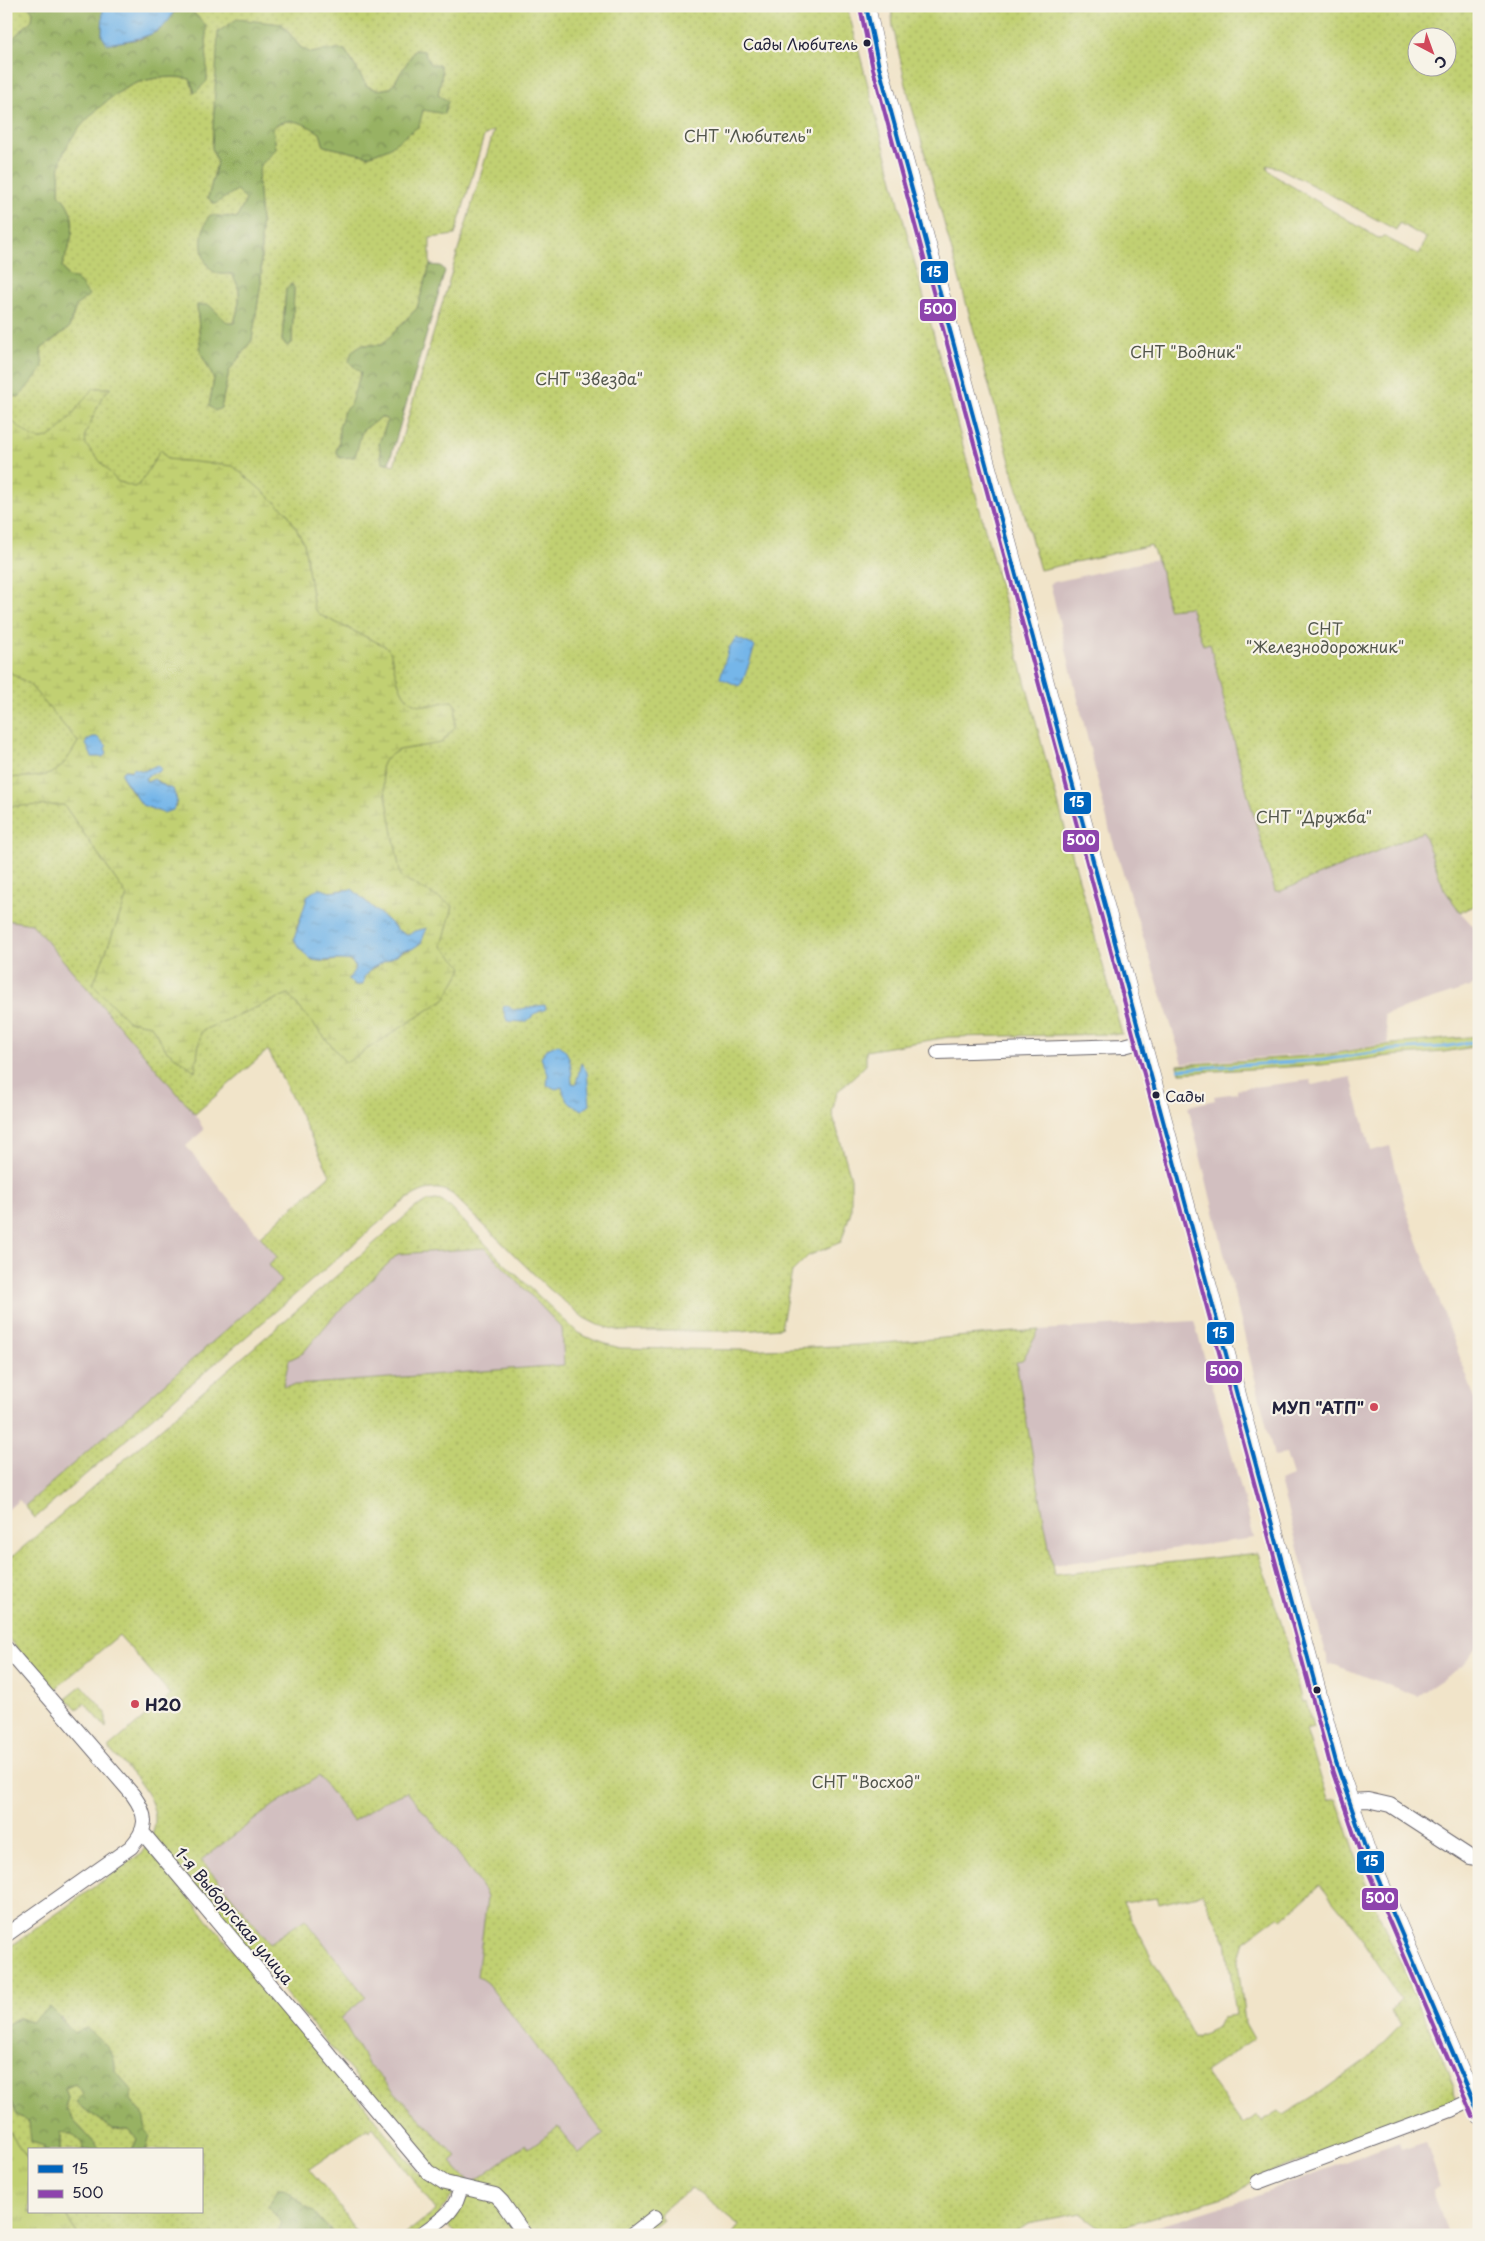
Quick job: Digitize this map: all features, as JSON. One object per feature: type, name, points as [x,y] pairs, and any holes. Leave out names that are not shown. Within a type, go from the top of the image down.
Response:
[{"type":"main road","points":[[866,6],[879,67],[1143,1041],[1318,1698],[1349,1801],[1373,1869],[1476,2107]]},
{"type":"street","points":[[938,1052],[1124,1046],[1143,1041]]},
{"type":"street","points":[[6,1648],[133,1795],[143,1811],[144,1822],[142,1832],[131,1847],[6,1935]]},
{"type":"street","points":[[1349,1801],[1368,1800],[1390,1805],[1470,1857],[1479,1859]]},
{"type":"street","name":"1-я Выборгская улица","points":[[142,1832],[421,2165],[438,2180],[460,2188],[495,2195],[525,2235]]},
{"type":"street","points":[[1258,2182],[1451,2110],[1476,2107]]},
{"type":"street","points":[[420,2235],[449,2214],[456,2204],[460,2188]]},
{"type":"street","points":[[632,2235],[655,2217]]},
{"type":"shaded area","points":[[1157,559],[1162,573],[1168,609],[1190,607],[1203,645],[1210,643],[1243,777],[1275,891],[1281,891],[1423,832],[1444,889],[1460,912],[1474,927],[1479,940],[1479,984],[1384,1015],[1389,1043],[1331,1053],[1183,1063],[1110,832],[1050,583]]},
{"type":"shaded area","points":[[6,920],[32,924],[195,1114],[204,1130],[186,1146],[277,1258],[283,1281],[25,1506],[19,1500],[6,1511]]},
{"type":"shaded area","points":[[1351,1077],[1371,1151],[1390,1146],[1406,1209],[1479,1410],[1479,1644],[1464,1665],[1417,1696],[1335,1665],[1329,1665],[1280,1481],[1293,1476],[1286,1454],[1274,1456],[1188,1106],[1215,1100],[1214,1096],[1237,1093],[1237,1089],[1311,1080],[1312,1085]]},
{"type":"shaded area","points":[[485,1248],[562,1328],[565,1365],[283,1386],[289,1360],[303,1353],[333,1317],[398,1254]]},
{"type":"shaded area","points":[[1194,1321],[1254,1538],[1052,1565],[1016,1362],[1022,1361],[1039,1330]]},
{"type":"shaded area","points":[[319,1776],[353,1821],[383,1802],[407,1792],[455,1849],[485,1892],[487,1898],[477,1976],[487,1983],[604,2134],[579,2154],[557,2127],[529,2148],[523,2146],[471,2184],[450,2162],[456,2157],[367,2063],[341,2018],[366,1997],[305,1919],[270,1943],[201,1859],[274,1805]]},
{"type":"shaded area","points":[[1426,2141],[1441,2187],[1433,2190],[1448,2235],[1130,2235],[1243,2200],[1399,2142],[1401,2149]]},
{"type":"green space","points":[[6,6],[29,6],[34,12],[32,20],[6,45]]},
{"type":"green space","points":[[29,6],[103,6],[102,36],[107,44],[140,39],[158,31],[174,12],[190,9],[206,25],[207,81],[195,93],[190,79],[184,78],[162,78],[134,84],[102,105],[81,127],[65,149],[61,160],[59,194],[70,211],[72,228],[69,247],[62,266],[68,277],[76,278],[89,295],[76,306],[69,328],[41,349],[43,368],[20,396],[6,397],[6,45],[32,20],[33,12]]},
{"type":"green space","points":[[175,6],[847,6],[1043,749],[1122,1034],[948,1037],[866,1051],[866,1065],[837,1092],[832,1112],[851,1178],[851,1211],[841,1242],[808,1256],[792,1272],[781,1328],[740,1331],[621,1331],[598,1325],[584,1318],[547,1287],[452,1194],[442,1190],[431,1189],[421,1192],[392,1211],[35,1518],[25,1506],[282,1281],[269,1265],[277,1257],[260,1236],[330,1175],[268,1050],[195,1114],[32,924],[6,920],[6,397],[20,396],[41,349],[69,328],[76,306],[68,277],[62,266],[69,247],[72,228],[70,211],[59,194],[60,164],[65,149],[80,127],[101,105],[134,84],[162,78],[184,78],[190,79],[194,93],[190,9],[174,12]],"holes":[[[282,24],[300,47],[311,53],[327,50],[345,50],[367,86],[377,90],[391,88],[415,50],[424,51],[430,64],[442,73],[438,95],[389,148],[368,156],[324,146],[320,133],[297,122],[285,121],[273,127],[276,149],[260,166],[258,180],[261,222],[261,283],[252,340],[229,371],[221,408],[209,406],[214,379],[201,353],[197,305],[228,324],[234,323],[239,303],[238,286],[231,274],[216,273],[227,216],[237,218],[246,200],[237,190],[215,203],[208,198],[217,163],[212,148],[219,32]],[[494,130],[394,465],[382,462],[379,443],[388,420],[380,417],[336,451],[361,373],[361,345],[382,345],[417,308],[430,265],[430,238],[455,235],[484,136]],[[291,284],[294,288],[292,343],[287,346],[282,341],[286,288]]]},
{"type":"green space","name":"СНТ \"Водник\"","points":[[891,6],[1479,6],[1479,904],[1460,912],[1444,889],[1423,832],[1281,891],[1275,891],[1243,777],[1210,643],[1203,645],[1190,607],[1168,609],[1162,573],[1151,545],[1040,570],[907,89],[893,27]],"holes":[[[1267,165],[1279,168],[1396,230],[1399,223],[1426,238],[1419,255],[1385,237],[1378,238],[1275,176],[1268,169]]]},
{"type":"green space","points":[[237,19],[282,24],[300,47],[311,53],[327,50],[345,50],[367,86],[377,90],[391,88],[415,50],[424,51],[430,64],[440,65],[442,73],[438,95],[448,101],[444,114],[423,110],[419,126],[389,148],[368,156],[324,146],[320,133],[296,122],[285,121],[273,127],[276,149],[260,166],[258,180],[261,222],[261,283],[252,340],[229,371],[221,408],[215,411],[209,406],[214,379],[201,353],[197,305],[209,305],[228,323],[234,323],[239,304],[238,286],[235,280],[231,274],[217,274],[210,268],[205,262],[202,245],[206,221],[210,215],[237,218],[246,200],[237,190],[215,204],[208,198],[217,163],[212,148],[218,32]]},
{"type":"green space","points":[[430,265],[441,266],[445,271],[389,463],[382,462],[379,443],[388,420],[381,417],[362,431],[355,457],[340,458],[336,451],[339,444],[339,428],[344,411],[350,405],[361,373],[349,362],[352,351],[361,345],[382,345],[417,308]]},
{"type":"green space","points":[[292,284],[294,288],[292,343],[287,346],[282,341],[286,288]]},
{"type":"green space","points":[[94,388],[111,388],[102,397],[85,435],[86,445],[117,481],[134,487],[140,484],[161,449],[167,459],[233,466],[287,512],[304,543],[314,608],[320,615],[385,646],[390,651],[399,684],[408,699],[421,705],[452,701],[456,706],[455,727],[441,743],[399,750],[384,761],[381,768],[401,877],[453,906],[442,946],[463,967],[445,999],[346,1063],[288,994],[201,1031],[195,1071],[166,1050],[151,1025],[128,1021],[93,985],[127,896],[64,805],[6,806],[6,778],[50,774],[63,764],[78,742],[29,684],[6,670],[6,417],[31,436],[43,439],[59,430]],"holes":[[[149,768],[145,778],[147,783],[159,781],[176,796],[176,807],[166,810],[149,808],[137,798],[122,776],[125,770],[144,771]],[[352,889],[399,931],[408,935],[415,931],[427,929],[412,949],[386,960],[364,977],[354,972],[356,967],[351,961],[342,959],[326,962],[312,960],[301,950],[296,927],[302,915],[330,892]]]},
{"type":"green space","points":[[1479,1036],[1479,1046],[1444,1052],[1390,1056],[1322,1065],[1180,1073],[1178,1065],[1324,1055],[1392,1044]]},
{"type":"green space","name":"СНТ \"Восход\"","points":[[428,1201],[442,1201],[451,1208],[503,1262],[578,1333],[620,1348],[742,1350],[860,1345],[1039,1330],[1022,1361],[1016,1362],[1054,1575],[1258,1553],[1281,1622],[1302,1702],[1306,1701],[1313,1728],[1306,1730],[1328,1800],[1336,1798],[1367,1887],[1454,2086],[1455,2100],[1450,2105],[1255,2178],[1240,2192],[1106,2232],[1081,2213],[1028,2223],[1010,2235],[732,2235],[739,2225],[692,2188],[659,2213],[663,2219],[643,2235],[457,2235],[446,2222],[463,2197],[437,2173],[152,1835],[155,1822],[154,1810],[150,1799],[143,1787],[108,1748],[171,1695],[119,1635],[54,1690],[6,1636],[6,1562],[416,1207]],"holes":[[[485,1248],[562,1328],[564,1365],[283,1386],[289,1360],[303,1353],[333,1317],[398,1254]],[[319,1776],[353,1821],[383,1802],[407,1792],[455,1849],[485,1892],[487,1898],[477,1976],[487,1983],[604,2134],[579,2154],[558,2127],[529,2148],[526,2144],[471,2184],[451,2162],[457,2157],[367,2063],[341,2018],[366,1997],[305,1919],[270,1943],[201,1860],[274,1805]],[[1320,1885],[1363,1938],[1364,1944],[1401,2000],[1390,2011],[1401,2025],[1371,2056],[1321,2092],[1283,2115],[1279,2111],[1262,2121],[1257,2115],[1242,2124],[1205,2072],[1254,2039],[1245,2023],[1238,1963],[1244,1941],[1278,1916],[1282,1919]],[[1202,1894],[1226,1941],[1236,2015],[1222,2017],[1217,2027],[1194,2038],[1123,1903],[1157,1898],[1159,1904]]]},
{"type":"green space","points":[[82,1685],[106,1713],[106,1728],[85,1703],[77,1709],[66,1698]]},
{"type":"green space","points":[[146,1847],[361,2101],[418,2172],[433,2184],[455,2191],[440,2213],[428,2226],[413,2234],[404,2235],[436,2210],[373,2127],[369,2131],[367,2129],[309,2169],[333,2197],[358,2235],[334,2235],[328,2226],[281,2222],[280,2229],[273,2235],[78,2235],[64,2214],[202,2214],[202,2148],[146,2148],[143,2119],[131,2100],[131,2089],[115,2071],[66,2026],[62,2017],[30,2022],[19,2018],[6,2025],[6,1950],[140,1854]]},
{"type":"green space","points":[[50,2007],[74,2033],[86,2028],[106,2046],[113,2058],[115,2071],[131,2089],[131,2100],[143,2114],[146,2130],[150,2135],[147,2148],[133,2148],[137,2139],[129,2130],[113,2129],[76,2103],[83,2093],[75,2084],[65,2088],[68,2098],[65,2107],[74,2121],[99,2148],[83,2148],[82,2142],[73,2134],[60,2133],[60,2148],[44,2148],[44,2146],[31,2142],[29,2122],[17,2115],[11,2102],[6,2099],[6,2025],[19,2018],[31,2022]]},
{"type":"green space","points":[[75,2084],[83,2093],[76,2103],[113,2129],[129,2130],[137,2139],[133,2148],[99,2148],[74,2121],[65,2107],[68,2098],[65,2088]]},
{"type":"green space","points":[[6,2099],[11,2102],[17,2115],[29,2122],[44,2148],[28,2148],[28,2160],[6,2127]]},
{"type":"green space","points":[[6,2127],[28,2160],[28,2214],[64,2214],[78,2235],[6,2235]]},
{"type":"green space","points":[[60,2133],[73,2134],[82,2142],[83,2148],[60,2148]]},
{"type":"green space","points":[[278,2189],[283,2189],[313,2211],[334,2235],[273,2235],[280,2229],[281,2222],[268,2206]]},
{"type":"water","points":[[103,6],[175,6],[171,17],[157,31],[138,38],[107,44],[102,36]]},
{"type":"water","points":[[736,638],[755,646],[743,681],[739,686],[720,678],[729,648]]},
{"type":"water","points":[[97,737],[107,746],[105,748],[107,753],[103,757],[92,757],[86,744],[87,740]]},
{"type":"water","points":[[157,765],[161,769],[159,772],[152,773],[145,778],[147,782],[154,779],[173,789],[177,801],[173,810],[163,813],[142,805],[122,776],[122,772],[125,770],[131,771],[133,768],[144,771]]},
{"type":"water","points":[[319,888],[330,892],[352,889],[399,931],[408,935],[427,928],[421,943],[412,949],[403,950],[372,968],[364,977],[363,985],[355,985],[348,980],[356,967],[351,961],[313,960],[301,950],[294,939],[308,895]]},
{"type":"water","points":[[545,1005],[546,1009],[536,1013],[526,1022],[507,1021],[503,1009],[504,1006],[508,1006],[513,1010]]},
{"type":"water","points":[[558,1044],[568,1056],[571,1066],[572,1083],[576,1084],[581,1063],[587,1072],[590,1105],[582,1110],[568,1102],[562,1087],[556,1089],[547,1085],[548,1074],[541,1058],[545,1050]]},
{"type":"waterway","points":[[1179,1069],[1323,1060],[1392,1050],[1443,1047],[1479,1041]]},
{"type":"transit line","name":"15","points":[[866,6],[879,67],[1336,1762],[1367,1853],[1479,2114]]},
{"type":"transit line","name":"500","points":[[860,7],[873,69],[1330,1764],[1361,1855],[1473,2117]]},
{"type":"place","name":"Сады Любитель","points":[[867,43]]},
{"type":"place","name":"Сады","points":[[1156,1095]]},
{"type":"place","name":"МУП \"АТП\"","points":[[1374,1407]]},
{"type":"place","name":"H2O","points":[[135,1704]]},
{"type":"park label","name":"СНТ \"Любитель\"","points":[[748,135]]},
{"type":"park label","name":"СНТ \"Звезда\"","points":[[589,378]]},
{"type":"park label","name":"СНТ \"Железнодорожник\"","points":[[1325,637]]},
{"type":"park label","name":"СНТ \"Дружба\"","points":[[1314,816]]}]
